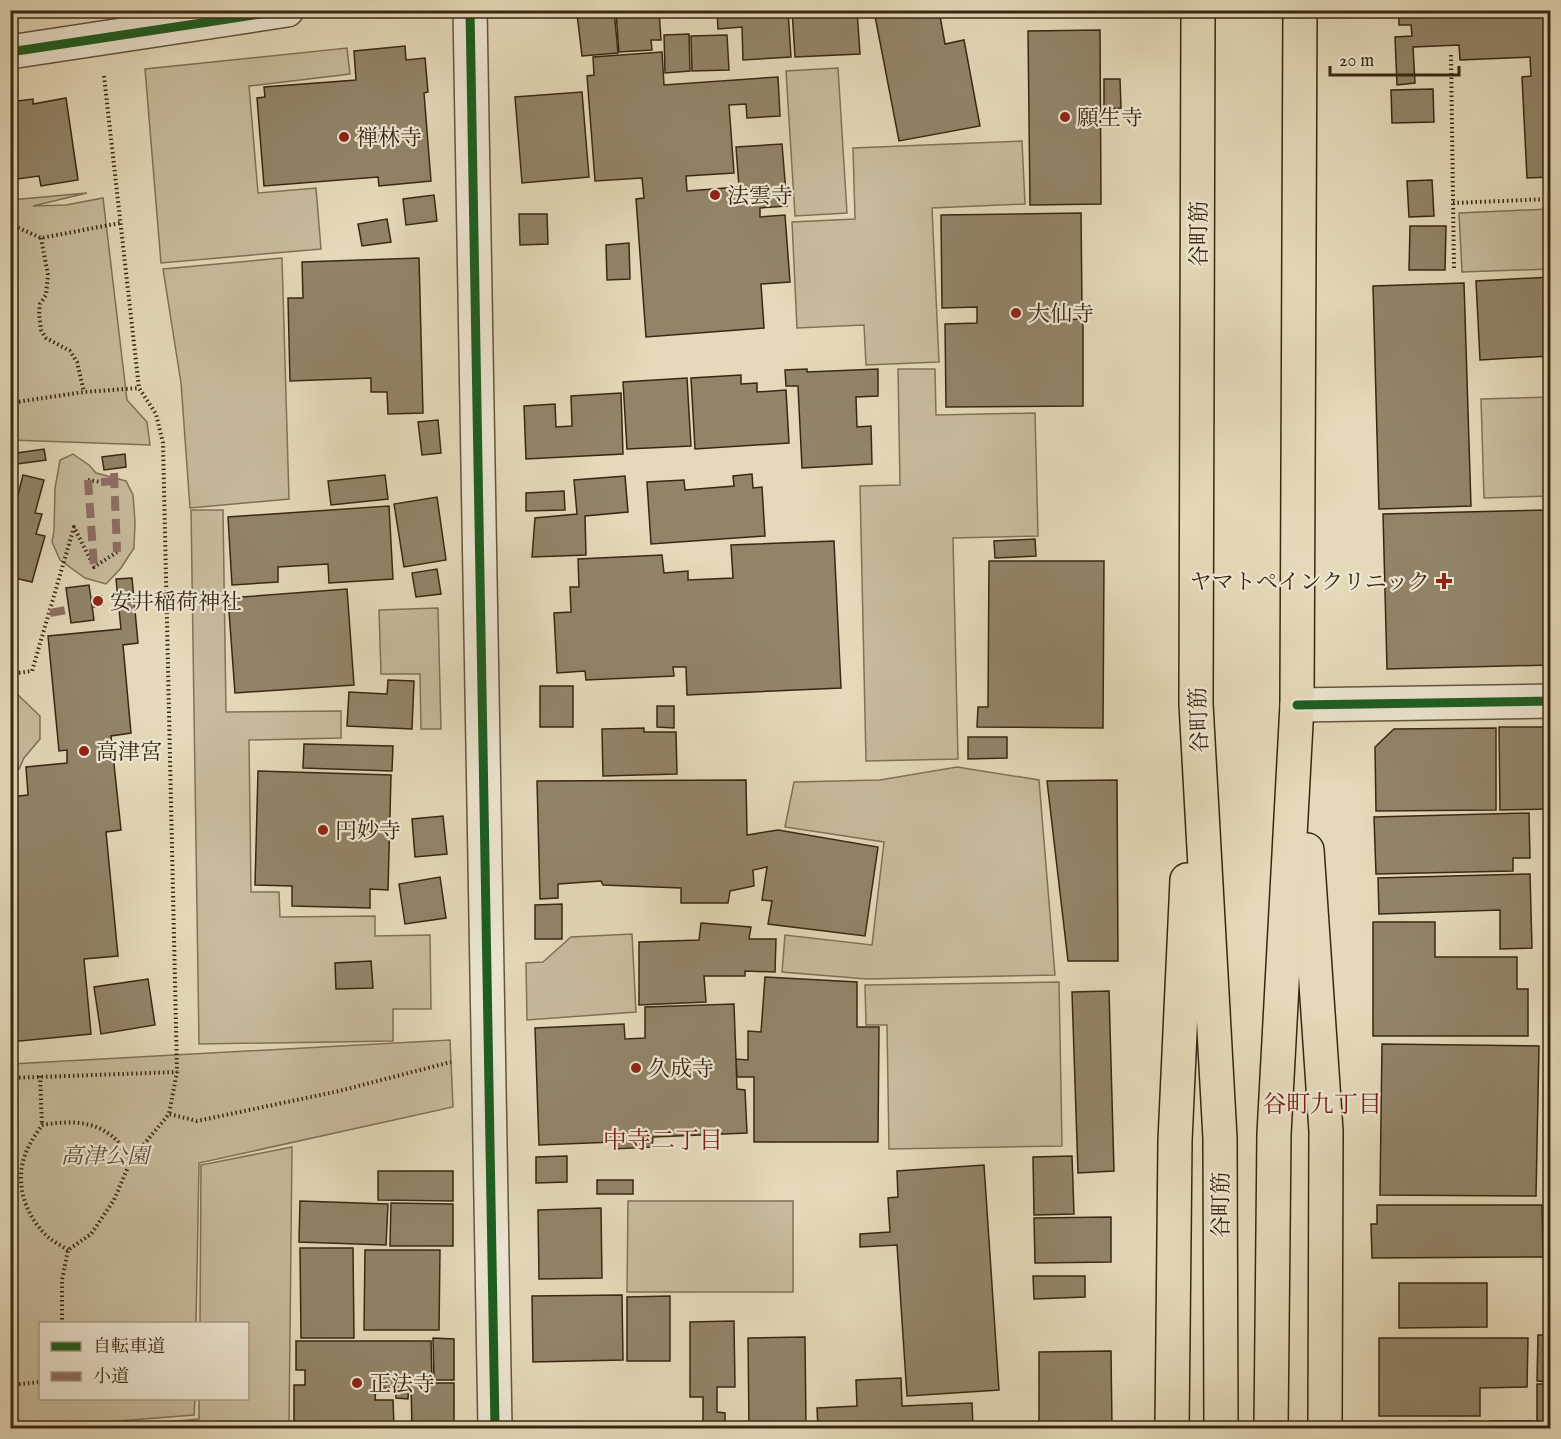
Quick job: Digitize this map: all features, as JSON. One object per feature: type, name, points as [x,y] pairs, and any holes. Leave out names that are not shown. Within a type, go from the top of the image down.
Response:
[{"type":"main road","name":"谷町筋","points":[[1198,10],[1196,704],[1220,1138],[1221,1428]]},
{"type":"main road","points":[[1271,1428],[1274,1134],[1297,705],[1300,10]]},
{"type":"main road","points":[[1172,1428],[1175,1141],[1196,704]]},
{"type":"main road","points":[[1297,705],[1326,1131],[1325,1428]]},
{"type":"street","points":[[10,52],[287,10]]},
{"type":"street","points":[[470,10],[495,1428]]},
{"type":"street","points":[[1297,705],[1551,701]]},
{"type":"path","points":[[1451,55],[1454,271]]},
{"type":"path","points":[[62,1322],[62,1280],[68,1250],[91,1234],[114,1200],[131,1160],[169,1114],[177,1072],[163,443],[156,414],[139,388],[103,67]]},
{"type":"path","points":[[1453,203],[1551,200]]},
{"type":"path","points":[[10,224],[41,238],[120,223]]},
{"type":"path","points":[[41,238],[48,275],[46,295],[40,304],[40,330],[46,338],[70,351],[77,362],[84,392]]},
{"type":"path","points":[[10,403],[84,392],[139,388]]},
{"type":"path","points":[[87,480],[101,482]]},
{"type":"path","points":[[10,674],[32,671],[74,528],[94,567],[117,552]]},
{"type":"path","points":[[169,1114],[197,1121],[339,1091],[451,1062]]},
{"type":"path","points":[[10,1078],[177,1072]]},
{"type":"path","points":[[40,1076],[42,1125],[30,1142],[23,1162],[21,1183],[26,1204],[35,1223],[50,1239],[68,1250]]},
{"type":"path","points":[[42,1125],[63,1121],[84,1123],[103,1130],[120,1143],[131,1160]]},
{"type":"path","points":[[10,1385],[39,1382]]},
{"type":"green space","points":[[347,48],[350,74],[249,86],[258,193],[316,188],[321,249],[161,263],[145,69]]},
{"type":"green space","points":[[838,68],[847,213],[795,216],[786,71]]},
{"type":"green space","points":[[1022,141],[1025,204],[932,208],[939,362],[866,365],[864,325],[797,328],[792,222],[855,219],[853,148]]},
{"type":"green space","points":[[87,193],[33,206],[66,205],[103,198],[127,400],[147,422],[150,445],[11,440],[11,200]]},
{"type":"green space","points":[[1550,209],[1550,269],[1462,272],[1459,213]]},
{"type":"green space","points":[[282,258],[289,499],[190,508],[181,383],[163,269]]},
{"type":"green space","points":[[898,369],[935,369],[936,415],[1035,413],[1038,536],[953,538],[958,759],[866,761],[860,486],[900,485]]},
{"type":"green space","points":[[1550,397],[1550,496],[1484,498],[1481,399]]},
{"type":"green space","points":[[73,454],[96,473],[126,481],[133,495],[134,548],[121,568],[106,584],[85,578],[60,560],[52,542],[55,488],[60,460]]},
{"type":"green space","points":[[191,510],[223,510],[226,712],[341,711],[341,738],[249,740],[251,892],[279,892],[280,917],[375,916],[375,936],[430,935],[431,1009],[393,1009],[393,1041],[199,1044]]},
{"type":"green space","points":[[438,608],[441,729],[421,729],[420,674],[381,674],[379,610]]},
{"type":"green space","points":[[11,694],[17,694],[40,716],[40,739],[11,777]]},
{"type":"green space","points":[[957,767],[1039,780],[1055,975],[867,979],[782,972],[785,935],[872,945],[884,842],[785,827],[794,782],[880,780]]},
{"type":"green space","points":[[632,934],[636,1012],[527,1020],[526,963],[543,962],[571,937]]},
{"type":"green space","points":[[1059,982],[1062,1146],[889,1149],[887,1025],[866,1025],[865,985]]},
{"type":"green space","name":"高津公園","points":[[450,1040],[453,1107],[199,1163],[196,1322],[39,1322],[39,1400],[195,1400],[194,1415],[11,1428],[11,1064]]},
{"type":"green space","points":[[292,1147],[289,1428],[156,1428],[155,1423],[199,1419],[199,1400],[249,1400],[249,1322],[200,1322],[201,1165]]},
{"type":"green space","points":[[628,1201],[793,1201],[793,1292],[627,1292]]},
{"type":"building","points":[[614,10],[618,53],[582,56],[577,14]]},
{"type":"building","points":[[659,10],[661,40],[651,40],[652,50],[619,52],[616,12]]},
{"type":"building","points":[[717,10],[788,10],[791,57],[743,60],[742,27],[718,29]]},
{"type":"building","points":[[792,10],[857,10],[860,54],[795,57]]},
{"type":"building","points":[[904,10],[939,10],[945,44],[964,40],[980,126],[899,141],[875,16]]},
{"type":"building","points":[[1399,10],[1550,10],[1550,177],[1527,178],[1522,77],[1531,76],[1530,57],[1460,60],[1459,45],[1413,47],[1415,83],[1397,85],[1395,37],[1412,36],[1411,25],[1399,25]]},
{"type":"building","name":"願生寺","points":[[1100,30],[1101,204],[1030,205],[1028,31]]},
{"type":"building","points":[[689,34],[690,71],[665,73],[664,35]]},
{"type":"building","points":[[727,35],[729,70],[692,71],[691,36]]},
{"type":"building","name":"禅林寺","points":[[405,46],[406,60],[425,58],[428,92],[424,93],[431,181],[379,186],[378,177],[264,186],[257,98],[265,97],[264,87],[356,80],[354,51]]},
{"type":"building","name":"法雲寺","points":[[662,52],[664,85],[778,77],[780,116],[747,118],[746,104],[729,105],[734,173],[686,176],[687,191],[739,187],[736,147],[782,144],[787,206],[760,208],[760,217],[785,215],[790,282],[761,284],[764,328],[646,337],[636,199],[644,198],[642,178],[595,181],[587,76],[594,75],[593,57]]},
{"type":"building","points":[[1104,79],[1120,79],[1121,108],[1104,109]]},
{"type":"building","points":[[1433,89],[1434,122],[1392,123],[1391,90]]},
{"type":"building","points":[[582,92],[589,177],[522,183],[515,97]]},
{"type":"building","points":[[66,98],[78,180],[41,186],[39,176],[10,180],[10,102],[33,99],[33,104]]},
{"type":"building","points":[[1432,180],[1434,216],[1409,217],[1407,181]]},
{"type":"building","points":[[434,195],[437,221],[406,225],[403,199]]},
{"type":"building","name":"大仙寺","points":[[1081,213],[1082,307],[1056,308],[1056,320],[1083,319],[1083,406],[946,407],[945,324],[977,323],[977,307],[942,308],[941,215]]},
{"type":"building","points":[[519,214],[547,214],[548,244],[520,245]]},
{"type":"building","points":[[387,219],[391,242],[362,246],[358,224]]},
{"type":"building","points":[[1410,226],[1446,226],[1445,270],[1409,270]]},
{"type":"building","points":[[629,243],[630,279],[607,280],[606,245]]},
{"type":"building","points":[[419,258],[423,413],[388,414],[387,392],[371,392],[371,378],[290,381],[288,298],[303,298],[302,262]]},
{"type":"building","points":[[1550,277],[1550,356],[1480,360],[1476,281]]},
{"type":"building","points":[[1464,283],[1471,506],[1379,509],[1373,286]]},
{"type":"building","points":[[807,369],[807,372],[878,369],[878,396],[856,397],[857,427],[871,426],[872,464],[802,468],[798,386],[786,386],[785,370]]},
{"type":"building","points":[[741,375],[741,384],[757,383],[757,392],[786,390],[789,443],[695,449],[691,378]]},
{"type":"building","points":[[687,378],[691,446],[627,449],[623,382]]},
{"type":"building","points":[[621,393],[623,454],[526,459],[524,406],[555,404],[556,427],[572,426],[571,396]]},
{"type":"building","points":[[438,420],[441,453],[422,455],[418,422]]},
{"type":"building","points":[[44,449],[46,460],[10,465],[10,454]]},
{"type":"building","points":[[125,454],[126,467],[104,470],[102,457]]},
{"type":"building","points":[[752,474],[753,488],[762,487],[765,536],[651,544],[647,482],[684,480],[685,490],[734,486],[733,476]]},
{"type":"building","points":[[23,475],[44,480],[35,513],[42,514],[36,534],[45,536],[32,582],[10,577],[10,514],[13,515]]},
{"type":"building","points":[[385,475],[388,499],[331,505],[328,481]]},
{"type":"building","points":[[625,476],[628,512],[585,516],[586,555],[532,557],[535,518],[577,514],[574,480]]},
{"type":"building","points":[[564,491],[565,510],[526,511],[526,493]]},
{"type":"building","points":[[437,497],[446,560],[404,567],[394,504]]},
{"type":"building","points":[[389,506],[393,579],[329,583],[328,564],[278,567],[278,582],[232,585],[228,517]]},
{"type":"building","points":[[1548,510],[1550,665],[1387,669],[1383,514]]},
{"type":"building","points":[[1035,539],[1036,556],[995,558],[994,541]]},
{"type":"building","points":[[834,541],[841,688],[687,695],[686,667],[673,667],[674,676],[586,680],[585,671],[557,673],[554,613],[571,612],[570,587],[579,587],[578,559],[662,555],[664,573],[688,571],[688,580],[733,578],[731,545]]},
{"type":"building","points":[[989,561],[1104,561],[1103,728],[977,727],[978,707],[988,707]]},
{"type":"building","points":[[437,569],[441,594],[416,597],[412,573]]},
{"type":"building","points":[[132,578],[138,643],[123,645],[131,733],[111,736],[121,830],[106,832],[118,956],[84,959],[91,1034],[10,1042],[10,797],[28,795],[26,767],[67,763],[67,750],[59,751],[48,636],[121,629],[116,579]]},
{"type":"building","points":[[89,585],[94,620],[71,623],[66,588]]},
{"type":"building","points":[[347,589],[354,685],[235,693],[228,598]]},
{"type":"building","name":"安井稲荷神社","points":[[102,596],[103,605],[94,607],[93,597]]},
{"type":"building","points":[[388,680],[414,681],[412,729],[347,726],[349,692],[387,694]]},
{"type":"building","points":[[540,686],[573,686],[573,727],[540,727]]},
{"type":"building","points":[[657,706],[674,706],[674,728],[657,727]]},
{"type":"building","points":[[1499,727],[1550,727],[1550,809],[1500,810]]},
{"type":"building","points":[[644,728],[644,732],[676,732],[677,774],[603,776],[602,729]]},
{"type":"building","points":[[1496,728],[1496,810],[1376,811],[1375,747],[1394,729]]},
{"type":"building","points":[[968,737],[1007,737],[1007,758],[968,759]]},
{"type":"building","points":[[304,744],[393,746],[392,771],[303,768]]},
{"type":"building","name":"円妙寺","points":[[258,771],[391,775],[388,890],[370,889],[370,908],[292,906],[292,886],[255,885]]},
{"type":"building","points":[[746,780],[747,835],[778,830],[878,847],[865,936],[768,924],[772,901],[762,900],[767,867],[753,870],[754,886],[730,891],[728,903],[681,903],[681,888],[603,885],[601,881],[558,884],[558,898],[540,899],[537,781]]},
{"type":"building","points":[[1117,780],[1118,961],[1068,961],[1047,781]]},
{"type":"building","points":[[1550,811],[1550,905],[1545,905],[1544,812]]},
{"type":"building","points":[[1529,813],[1530,858],[1513,858],[1513,871],[1376,874],[1374,817]]},
{"type":"building","points":[[443,816],[447,854],[415,857],[412,819]]},
{"type":"building","points":[[1530,874],[1532,948],[1500,949],[1500,910],[1379,914],[1378,878]]},
{"type":"building","points":[[440,877],[446,918],[405,924],[399,884]]},
{"type":"building","points":[[562,904],[562,939],[535,939],[535,905]]},
{"type":"building","points":[[1373,922],[1435,922],[1435,957],[1517,957],[1517,989],[1528,989],[1528,1036],[1373,1036]]},
{"type":"building","points":[[701,923],[751,927],[749,939],[776,939],[775,972],[745,971],[745,976],[704,976],[706,1002],[639,1005],[639,942],[699,940]]},
{"type":"building","points":[[371,961],[373,988],[336,989],[335,963]]},
{"type":"building","points":[[765,977],[857,982],[857,1027],[879,1027],[878,1142],[754,1142],[754,1077],[737,1077],[736,1059],[748,1060],[748,1031],[761,1032]]},
{"type":"building","points":[[148,979],[155,1025],[101,1034],[94,987]]},
{"type":"building","points":[[1109,991],[1114,1171],[1078,1173],[1072,992]]},
{"type":"building","name":"久成寺","points":[[734,1004],[737,1089],[745,1090],[747,1133],[653,1137],[652,1147],[613,1149],[614,1142],[539,1145],[535,1028],[624,1024],[625,1039],[645,1038],[645,1007]]},
{"type":"building","points":[[1382,1044],[1539,1046],[1536,1196],[1380,1195]]},
{"type":"building","points":[[567,1156],[567,1182],[536,1183],[536,1157]]},
{"type":"building","points":[[1072,1156],[1074,1214],[1034,1215],[1033,1157]]},
{"type":"building","points":[[984,1165],[999,1390],[907,1396],[897,1245],[860,1247],[860,1234],[890,1232],[888,1198],[898,1197],[897,1171]]},
{"type":"building","points":[[378,1171],[453,1171],[453,1201],[378,1200]]},
{"type":"building","points":[[597,1180],[633,1180],[633,1194],[597,1194]]},
{"type":"building","points":[[300,1201],[388,1204],[386,1245],[299,1242]]},
{"type":"building","points":[[391,1203],[453,1204],[453,1246],[390,1246]]},
{"type":"building","points":[[1377,1205],[1542,1205],[1543,1257],[1372,1258],[1371,1224],[1377,1224]]},
{"type":"building","points":[[601,1208],[602,1278],[539,1279],[538,1210]]},
{"type":"building","points":[[1111,1217],[1111,1262],[1035,1263],[1034,1218]]},
{"type":"building","points":[[300,1248],[353,1248],[354,1338],[301,1338]]},
{"type":"building","points":[[365,1250],[440,1250],[439,1330],[364,1330]]},
{"type":"building","points":[[1033,1276],[1085,1276],[1085,1297],[1034,1299]]},
{"type":"building","points":[[1399,1283],[1487,1283],[1487,1327],[1399,1328]]},
{"type":"building","points":[[622,1295],[623,1360],[533,1362],[532,1296]]},
{"type":"building","points":[[670,1296],[670,1361],[627,1361],[627,1297]]},
{"type":"building","points":[[734,1321],[735,1387],[717,1387],[717,1412],[725,1413],[725,1428],[682,1428],[703,1427],[703,1397],[690,1397],[690,1322]]},
{"type":"building","points":[[1538,1335],[1550,1335],[1550,1382],[1537,1381]]},
{"type":"building","points":[[805,1337],[806,1428],[749,1428],[748,1338]]},
{"type":"building","points":[[433,1338],[454,1339],[454,1380],[434,1380]]},
{"type":"building","points":[[1379,1338],[1528,1338],[1527,1387],[1480,1388],[1480,1416],[1379,1416]]},
{"type":"building","name":"正法寺","points":[[296,1341],[431,1341],[432,1380],[409,1380],[408,1399],[396,1398],[395,1388],[376,1388],[375,1400],[393,1400],[394,1428],[294,1428],[294,1385],[305,1385],[305,1370],[296,1370]]},
{"type":"building","points":[[1111,1351],[1112,1428],[1039,1428],[1039,1352]]},
{"type":"building","points":[[901,1378],[902,1406],[972,1403],[973,1428],[818,1428],[817,1408],[857,1406],[856,1380]]},
{"type":"building","points":[[411,1383],[454,1383],[454,1428],[412,1428]]},
{"type":"building","points":[[1537,1384],[1550,1384],[1550,1428],[1537,1428]]},
{"type":"building","points":[[1449,1421],[1484,1422],[1484,1428],[1449,1428]]},
{"type":"building","points":[[1490,1421],[1533,1421],[1533,1428],[1490,1428]]},
{"type":"building","points":[[1371,1424],[1441,1425],[1441,1428],[1371,1428]]},
{"type":"marked path","points":[[114,473],[117,552]]},
{"type":"marked path","points":[[88,480],[94,567]]},
{"type":"marked path","points":[[101,482],[115,481]]},
{"type":"marked path","points":[[50,613],[66,610]]},
{"type":"cycle path","points":[[10,52],[287,10]]},
{"type":"cycle path","points":[[470,10],[495,1428]]},
{"type":"cycle path","points":[[1297,705],[1550,701]]},
{"type":"place","name":"願生寺","points":[[1065,117]]},
{"type":"place","name":"禅林寺","points":[[344,137]]},
{"type":"place","name":"法雲寺","points":[[715,195]]},
{"type":"place","name":"大仙寺","points":[[1016,313]]},
{"type":"place","name":"ヤマトペインクリニック","points":[[1444,581]]},
{"type":"place","name":"安井稲荷神社","points":[[98,601]]},
{"type":"place","name":"高津宮","points":[[84,751]]},
{"type":"place","name":"円妙寺","points":[[323,830]]},
{"type":"place","name":"久成寺","points":[[636,1068]]},
{"type":"place","name":"正法寺","points":[[357,1383]]},
{"type":"district","name":"谷町九丁目","points":[[1322,1104]]},
{"type":"district","name":"中寺二丁目","points":[[663,1140]]}]
